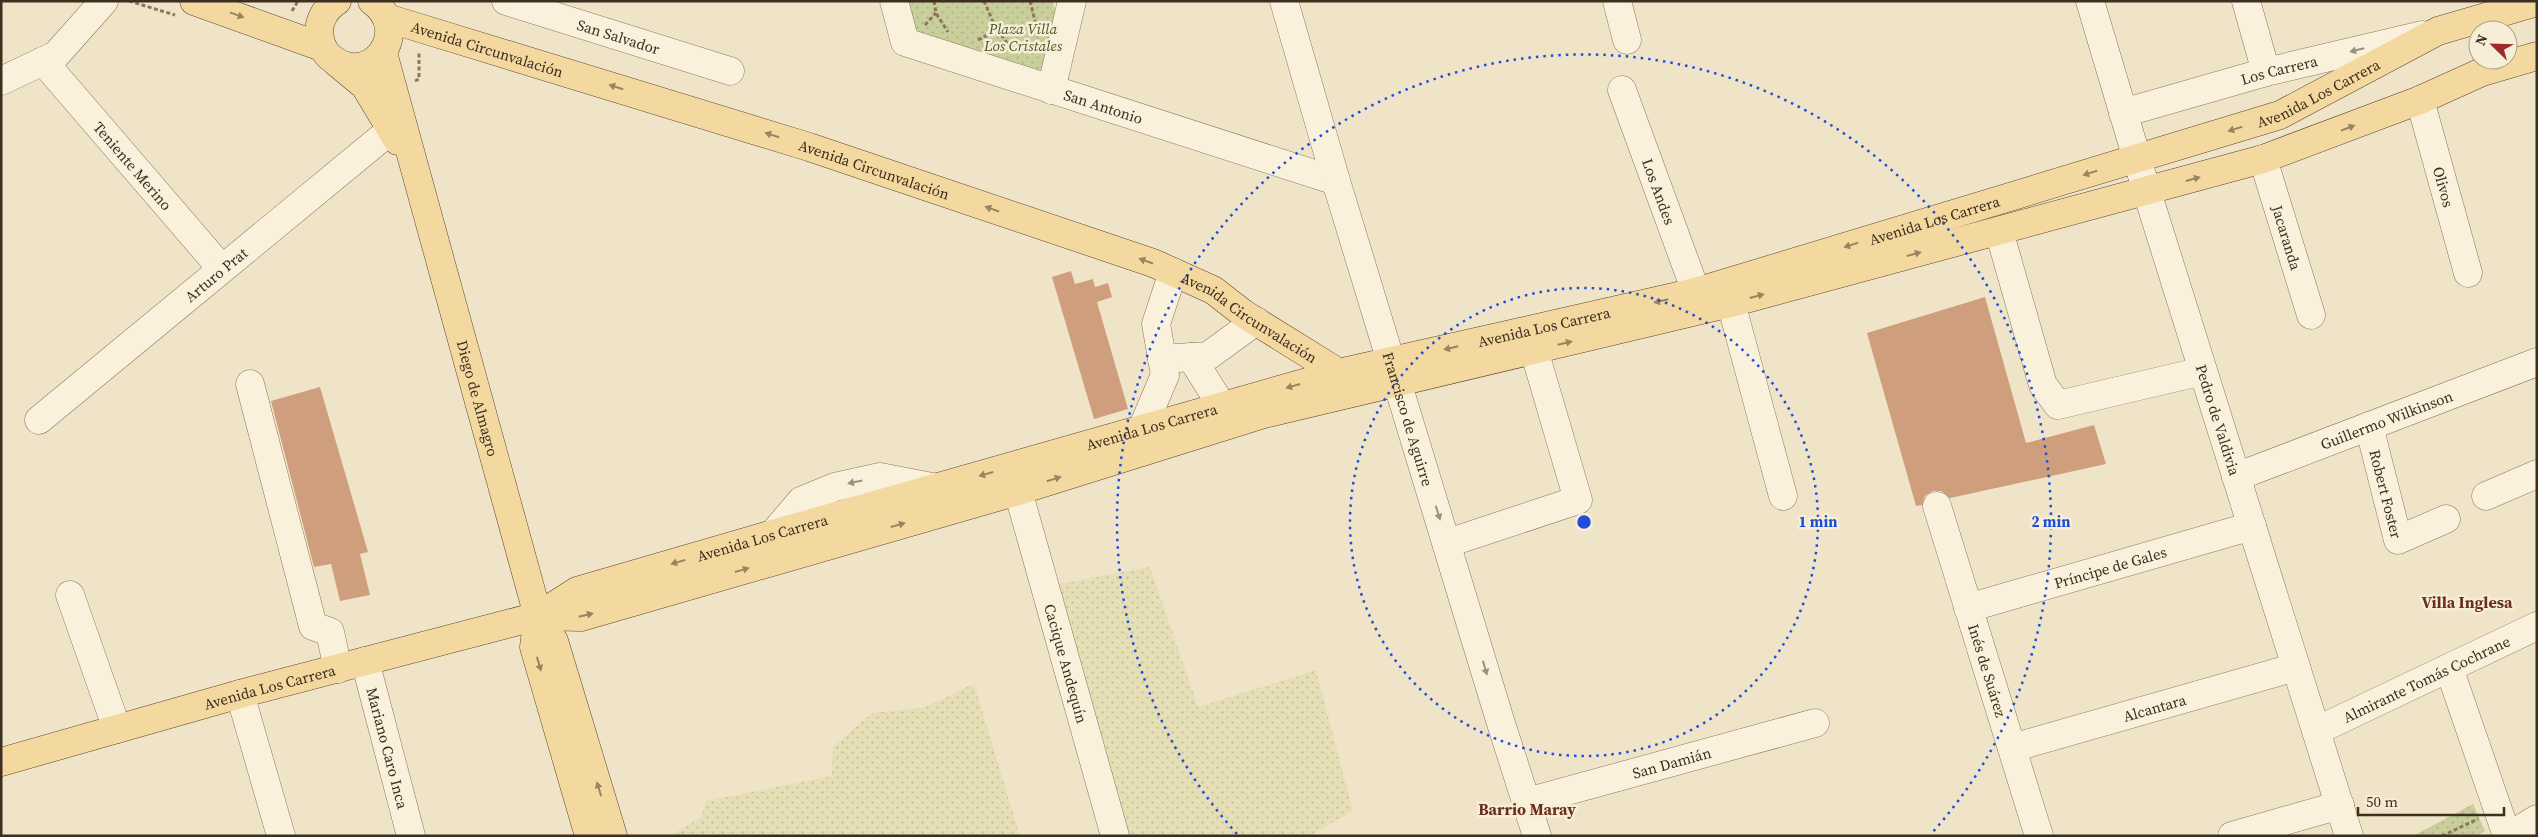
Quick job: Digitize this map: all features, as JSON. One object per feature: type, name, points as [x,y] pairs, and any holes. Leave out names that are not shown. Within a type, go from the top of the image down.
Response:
[{"type":"main road","points":[[194,1],[328,54],[351,67],[360,67],[377,59],[383,53]]},
{"type":"main road","points":[[328,54],[319,38],[322,19],[332,2]]},
{"type":"main road","name":"Avenida Los Carrera","points":[[1,762],[240,694],[538,616],[581,617],[1018,491],[1395,372],[1696,292],[2280,116],[2438,31],[2537,2]]},
{"type":"main road","name":"Avenida Circunvalación","points":[[380,7],[390,36],[383,53]]},
{"type":"main road","name":"Avenida Circunvalación","points":[[380,7],[809,147],[1143,260],[1213,290],[1256,321],[1339,373]]},
{"type":"main road","name":"Diego de Almagro","points":[[383,53],[538,616],[554,641],[613,836]]},
{"type":"main road","name":"Diego de Almagro","points":[[328,54],[365,86],[392,129],[418,178]]},
{"type":"main road","name":"Avenida Los Carrera","points":[[538,616],[577,591],[1339,373],[1395,372],[1534,350],[1731,303],[2146,192],[2263,159],[2420,100],[2482,72],[2537,56]]},
{"type":"main road","name":"Diego de Almagro","points":[[538,616],[534,647],[589,836]]},
{"type":"street","points":[[1,80],[56,55],[104,1]]},
{"type":"street","name":"San Salvador","points":[[506,1],[730,71]]},
{"type":"street","points":[[1057,1],[1066,29]]},
{"type":"street","points":[[1051,90],[1072,1]]},
{"type":"street","name":"Francisco de Aguirre","points":[[1284,1],[1336,181],[1537,836]]},
{"type":"street","points":[[1617,1],[1627,40]]},
{"type":"street","name":"Pedro de Valdivia","points":[[2090,1],[2146,192],[2349,836]]},
{"type":"street","points":[[2246,1],[2266,72]]},
{"type":"street","name":"San Antonio","points":[[895,5],[904,42],[1336,181]]},
{"type":"street","name":"Los Carrera","points":[[2123,113],[2266,72],[2438,31]]},
{"type":"street","name":"Teniente Merino","points":[[43,62],[222,269]]},
{"type":"street","name":"Los Andes","points":[[1622,90],[1696,292]]},
{"type":"street","name":"Olivos","points":[[2420,100],[2468,274]]},
{"type":"street","name":"Arturo Prat","points":[[39,420],[392,129]]},
{"type":"street","name":"Jacaranda","points":[[2263,159],[2311,315]]},
{"type":"street","points":[[1999,231],[2043,385],[2058,405],[2203,372]]},
{"type":"street","points":[[1142,429],[1165,375],[1156,324],[1173,272]]},
{"type":"street","points":[[1731,303],[1783,496]]},
{"type":"street","points":[[1162,359],[1208,356],[1256,321]]},
{"type":"street","points":[[1448,543],[1578,500],[1534,350]]},
{"type":"street","points":[[1191,357],[1222,406]]},
{"type":"street","name":"Guillermo Wilkinson","points":[[2236,476],[2537,362]]},
{"type":"street","points":[[250,384],[313,626],[330,632],[338,669]]},
{"type":"street","name":"Robert Foster","points":[[2369,426],[2398,540],[2446,519]]},
{"type":"street","points":[[2486,496],[2537,474]]},
{"type":"street","name":"Cacique Andequín","points":[[1018,491],[1115,836]]},
{"type":"street","name":"Inés de Suárez","points":[[1937,506],[2039,836]]},
{"type":"street","name":"Príncipe de Gales","points":[[1968,608],[2252,526]]},
{"type":"street","points":[[70,595],[117,729]]},
{"type":"street","name":"Almirante Tomás Cochrane","points":[[2316,731],[2537,626]]},
{"type":"street","name":"Mariano Caro Inca","points":[[365,661],[412,836]]},
{"type":"street","name":"Alcantara","points":[[2012,748],[2296,667]]},
{"type":"street","points":[[2449,668],[2508,836],[2537,820]]},
{"type":"street","points":[[240,694],[281,836]]},
{"type":"street","name":"San Damián","points":[[1527,802],[1815,723]]},
{"type":"street","points":[[2232,836],[2340,805]]},
{"type":"path","points":[[934,1],[936,13],[952,38]]},
{"type":"path","points":[[984,1],[1000,35],[1016,55]]},
{"type":"path","points":[[972,41],[991,33],[994,24]]},
{"type":"path","points":[[2442,836],[2480,818]]},
{"type":"shaded area","points":[[1150,567],[1198,707],[1316,670],[1353,811],[1309,836],[1128,836],[1053,585]]},
{"type":"shaded area","points":[[974,684],[1020,836],[673,834],[701,817],[706,801],[832,776],[833,747],[872,713],[925,707]]},
{"type":"green space","name":"Plaza Villa Los Cristales","points":[[902,1],[1052,1],[1062,30],[1046,83],[911,36]]},
{"type":"green space","points":[[2473,804],[2485,831],[2476,836],[2413,836]]},
{"type":"building","points":[[1071,271],[1075,284],[1093,279],[1095,287],[1108,283],[1112,297],[1097,302],[1128,409],[1094,419],[1052,277]]},
{"type":"building","points":[[1985,297],[2026,443],[2094,425],[2106,464],[1950,498],[1941,491],[1933,491],[1925,496],[1922,505],[1916,506],[1867,333]]},
{"type":"building","points":[[320,387],[368,552],[360,554],[370,595],[340,601],[331,564],[314,567],[271,401]]},
{"type":"district","name":"Villa Inglesa","points":[[2467,602]]},
{"type":"district","name":"Barrio Maray","points":[[1527,809]]}]
